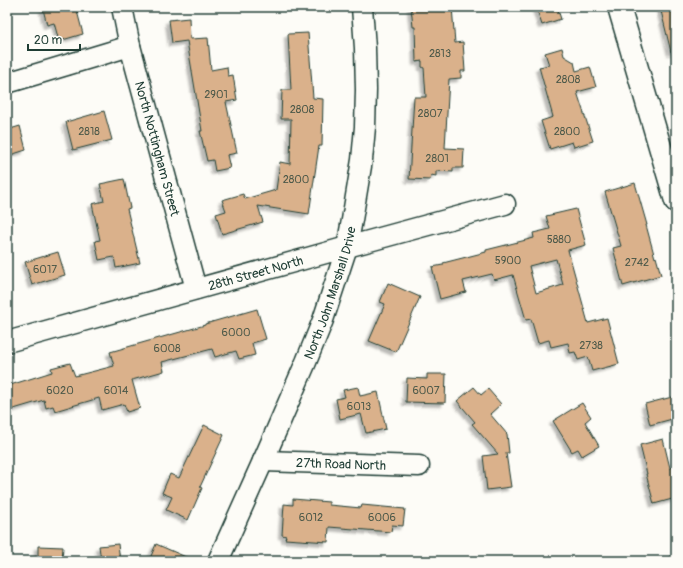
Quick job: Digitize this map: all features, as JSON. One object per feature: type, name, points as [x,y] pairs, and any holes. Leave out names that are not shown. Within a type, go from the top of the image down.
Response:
[{"type":"street","name":"North Nottingham Street","points":[[122,7],[130,46],[196,289]]},
{"type":"street","name":"North John Marshall Drive","points":[[218,561],[306,362],[323,320],[347,247],[362,160],[365,127],[365,48],[362,7]]},
{"type":"street","points":[[619,7],[670,160],[676,201]]},
{"type":"street","points":[[7,83],[130,46]]},
{"type":"street","name":"28th Street North","points":[[7,342],[505,204]]},
{"type":"street","name":"27th Road North","points":[[263,461],[419,466]]},
{"type":"building","points":[[51,7],[76,7],[83,34],[59,41],[54,23],[47,25],[43,9]]},
{"type":"building","points":[[411,7],[452,7],[455,43],[463,42],[465,71],[461,71],[461,78],[449,79],[445,148],[464,149],[463,168],[453,168],[453,172],[436,171],[436,176],[431,175],[430,180],[409,179],[414,97],[426,97],[424,68],[422,67],[422,61],[416,62],[415,27],[413,27]]},
{"type":"building","points":[[536,7],[557,7],[561,19],[542,25]]},
{"type":"building","points":[[660,7],[676,7],[676,51],[671,52]]},
{"type":"building","points":[[189,18],[190,39],[208,38],[211,70],[227,67],[228,76],[233,75],[237,100],[226,102],[237,153],[227,155],[230,168],[215,171],[213,160],[207,161],[200,131],[202,131],[187,41],[172,43],[169,20]]},
{"type":"building","points":[[308,33],[313,98],[323,99],[322,146],[319,146],[309,214],[258,206],[263,222],[222,234],[216,214],[226,211],[222,200],[243,194],[245,199],[276,190],[280,162],[290,164],[291,119],[281,119],[282,90],[291,90],[288,34]]},
{"type":"building","points":[[562,48],[564,56],[574,62],[576,71],[590,67],[596,87],[577,92],[593,141],[574,147],[572,142],[550,149],[541,121],[553,117],[539,67],[549,65],[545,53]]},
{"type":"building","points":[[104,111],[112,140],[73,150],[66,122]]},
{"type":"building","points":[[20,126],[26,150],[7,156],[7,130]]},
{"type":"building","points":[[124,179],[130,208],[127,209],[140,263],[116,268],[114,257],[99,260],[95,241],[100,240],[92,204],[104,201],[100,184]]},
{"type":"building","points":[[635,183],[661,275],[623,286],[613,248],[621,246],[605,192]]},
{"type":"building","points":[[576,209],[586,245],[568,250],[588,323],[607,318],[619,364],[592,371],[588,357],[578,360],[575,352],[570,353],[568,343],[551,347],[549,340],[538,343],[531,319],[526,320],[513,275],[494,280],[492,274],[463,281],[466,292],[440,299],[432,267],[486,252],[486,250],[534,238],[533,233],[550,229],[546,216]],"holes":[[[556,259],[563,285],[536,293],[529,266]]]},
{"type":"building","points":[[58,252],[65,275],[32,285],[25,262]]},
{"type":"building","points":[[388,283],[420,297],[396,352],[369,341],[385,304],[380,302]]},
{"type":"building","points":[[257,309],[266,339],[252,343],[255,355],[239,359],[236,351],[215,357],[212,349],[162,362],[164,371],[132,380],[140,408],[127,412],[124,404],[102,410],[99,398],[55,411],[53,406],[46,408],[44,400],[7,411],[7,386],[52,372],[51,368],[70,363],[75,376],[114,366],[110,352]]},
{"type":"building","points":[[427,374],[446,374],[445,403],[406,402],[407,378],[427,379]]},
{"type":"building","points":[[358,387],[360,396],[378,392],[386,429],[366,433],[361,414],[340,419],[336,399],[345,397],[343,390]]},
{"type":"building","points":[[474,387],[481,395],[488,389],[501,404],[490,414],[507,434],[509,453],[506,453],[511,487],[487,490],[483,456],[498,454],[472,424],[475,422],[457,401]]},
{"type":"building","points":[[676,396],[676,418],[650,425],[645,404]]},
{"type":"building","points":[[582,403],[591,417],[585,422],[599,446],[582,456],[578,449],[572,452],[553,421]]},
{"type":"building","points":[[204,425],[224,435],[200,487],[202,488],[188,520],[166,510],[172,497],[162,493],[170,474],[179,478]]},
{"type":"building","points":[[663,439],[670,468],[676,467],[676,498],[654,504],[640,445]]},
{"type":"building","points":[[293,499],[329,502],[329,505],[361,508],[362,505],[405,509],[403,526],[392,525],[391,532],[329,527],[328,542],[285,539],[286,536],[282,535],[284,504],[293,505]]},
{"type":"building","points":[[118,544],[120,561],[101,561],[99,546]]},
{"type":"building","points":[[156,544],[195,561],[149,561]]},
{"type":"building","points":[[38,546],[63,547],[62,561],[38,561]]}]
